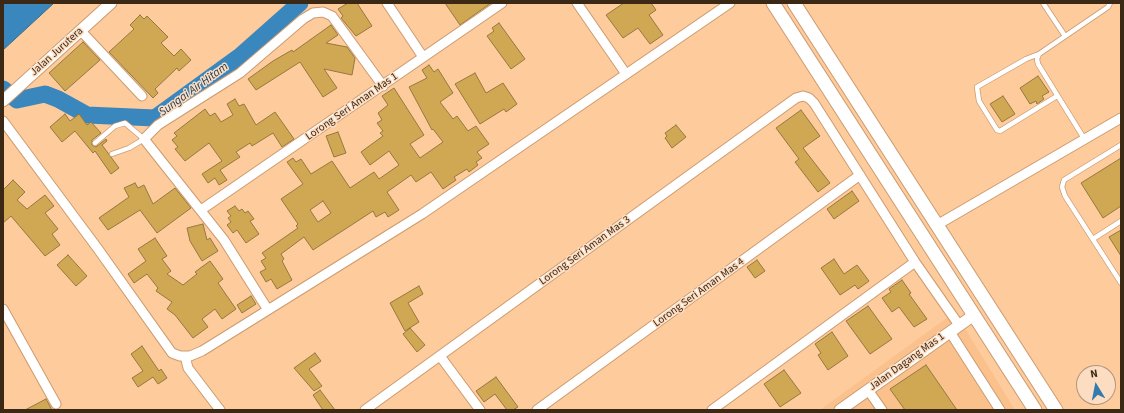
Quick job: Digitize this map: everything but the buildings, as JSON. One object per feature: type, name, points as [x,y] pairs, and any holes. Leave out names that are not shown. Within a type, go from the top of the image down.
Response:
[{"type":"main road","points":[[773,3],[1035,410]]},
{"type":"main road","points":[[794,3],[1056,410]]},
{"type":"street","name":"Jalan Jurutera","points":[[4,100],[111,3]]},
{"type":"street","points":[[387,3],[423,57]]},
{"type":"street","name":"Lorong Seri Aman Mas 1","points":[[201,210],[502,3]]},
{"type":"street","points":[[577,3],[626,74]]},
{"type":"street","points":[[3,121],[172,353],[185,356],[202,351],[422,214],[729,3]]},
{"type":"street","points":[[268,310],[224,240],[144,139],[158,125],[240,73],[303,19],[313,13],[323,12],[332,16],[383,86]]},
{"type":"street","points":[[81,31],[142,96]]},
{"type":"street","name":"Lorong Seri Aman Mas 3","points":[[365,410],[796,98],[806,97],[814,103],[860,175]]},
{"type":"street","points":[[937,225],[1121,118]]},
{"type":"street","points":[[860,175],[915,262],[1000,410]]},
{"type":"street","name":"Lorong Seri Aman Mas 4","points":[[537,410],[860,175]]},
{"type":"street","points":[[712,410],[915,262]]},
{"type":"street","points":[[3,309],[56,404]]},
{"type":"street","name":"Jalan Dagang Mas 1","points":[[840,410],[974,315]]},
{"type":"street","points":[[185,356],[188,368],[220,410]]},
{"type":"street","points":[[440,356],[480,410]]},
{"type":"street","points":[[868,390],[882,410]]},
{"type":"lane","points":[[1043,3],[1065,36]]},
{"type":"lane","points":[[1057,96],[1000,131],[996,130],[979,101],[977,87],[1026,58],[1039,54],[1108,7],[1110,3]]},
{"type":"lane","points":[[1039,54],[1038,64],[1085,140]]},
{"type":"lane","points":[[95,143],[115,126],[125,123],[144,139],[129,148],[112,154]]},
{"type":"lane","points":[[1121,145],[1064,180],[1062,188],[1065,196],[1121,282]]},
{"type":"lane","points":[[1093,239],[1121,221]]},
{"type":"shaded area","points":[[955,312],[1015,410],[820,410]]},
{"type":"water","points":[[3,3],[54,3],[3,50]]},
{"type":"waterway","name":"Sungai Air Hitam","points":[[3,89],[17,100],[45,94],[58,99],[87,115],[155,118],[239,57],[300,3]]}]
